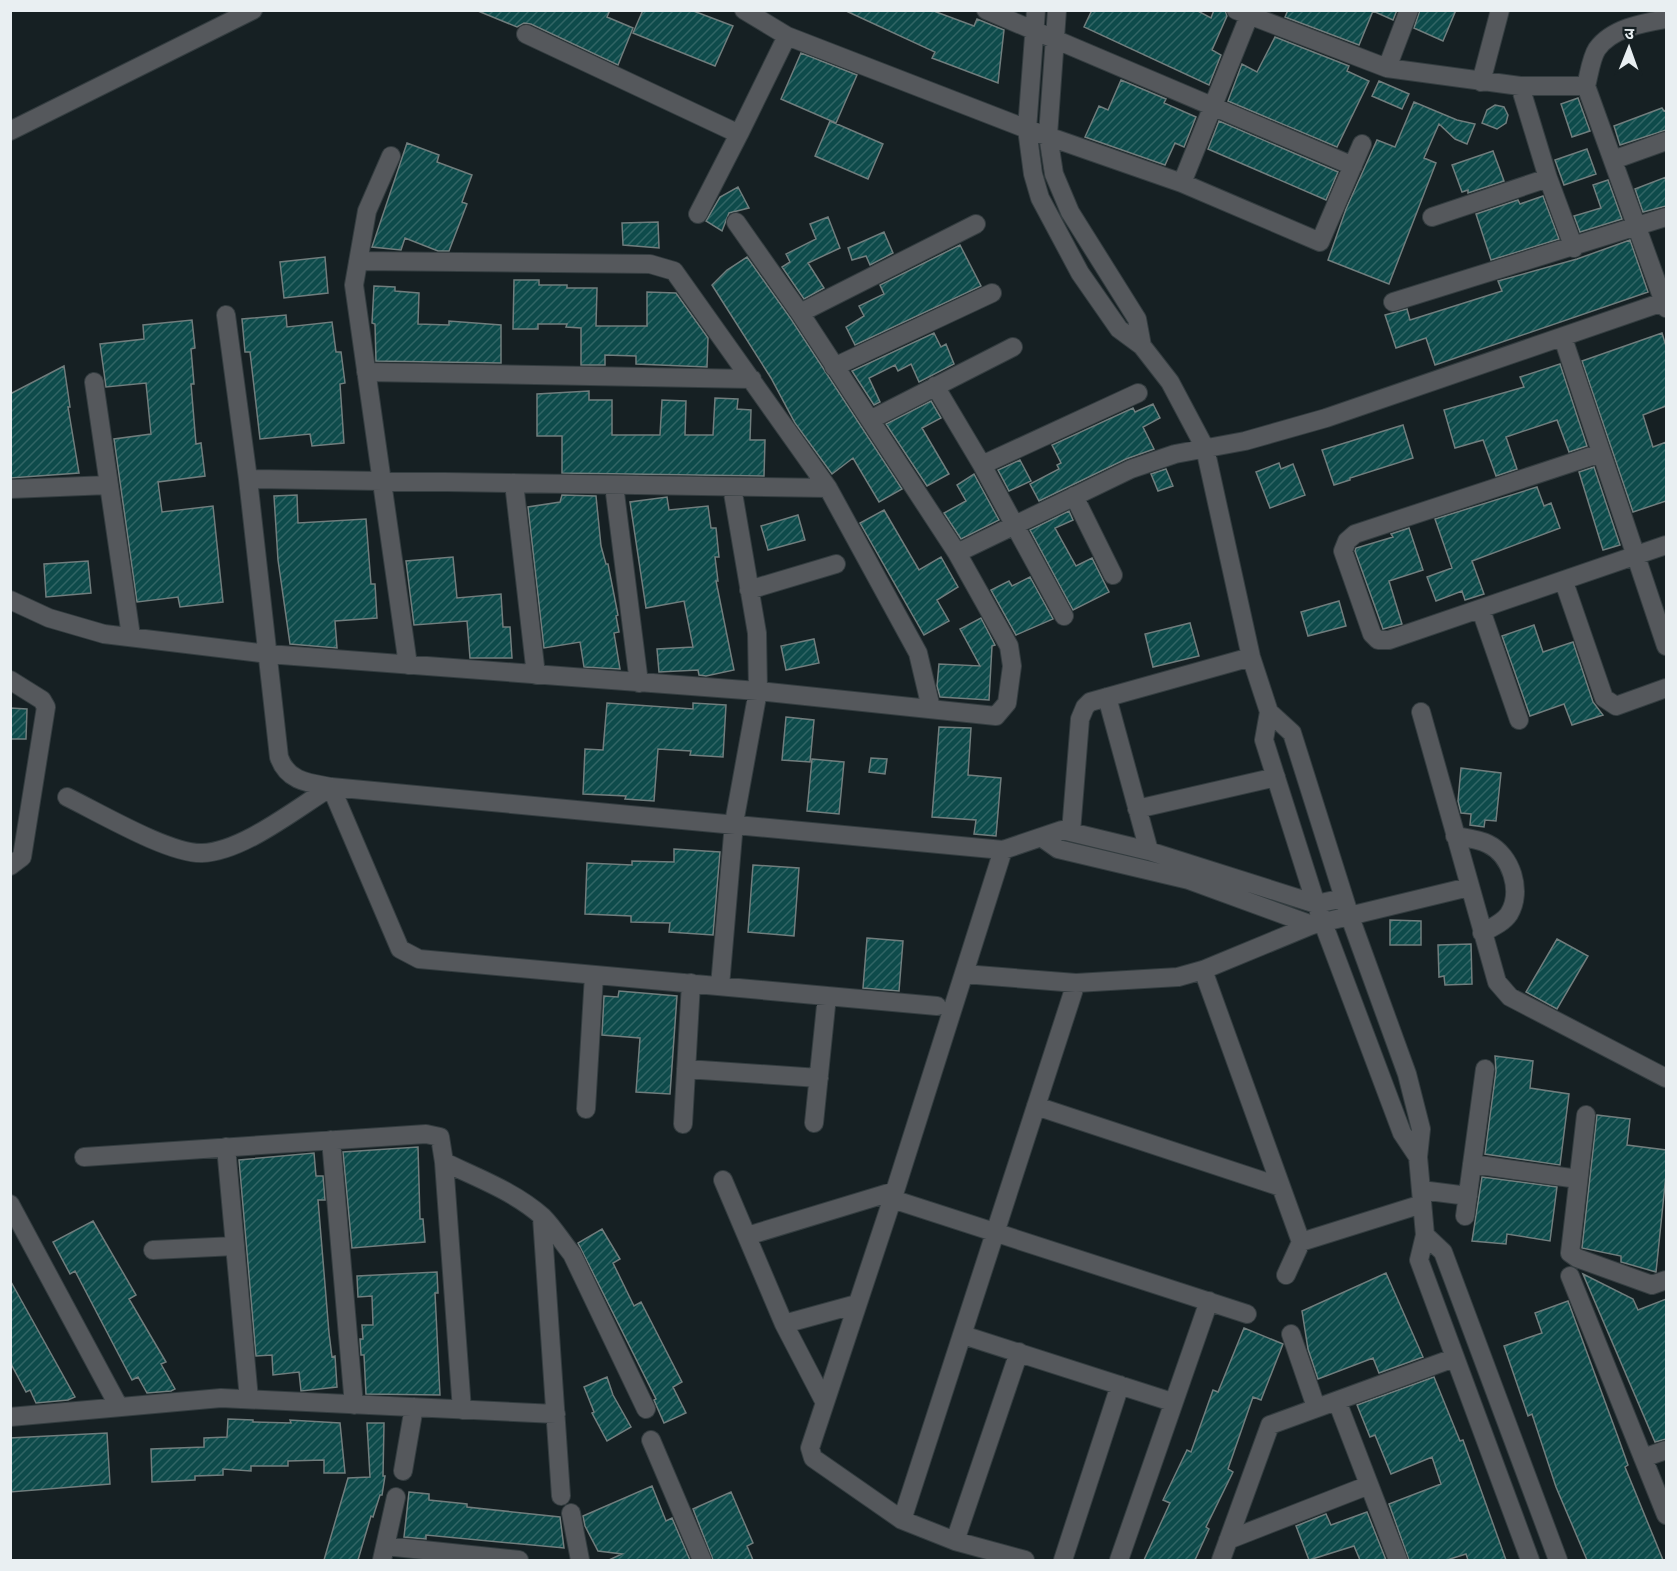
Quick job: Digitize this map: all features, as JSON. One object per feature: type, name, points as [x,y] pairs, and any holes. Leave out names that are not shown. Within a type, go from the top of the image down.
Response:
[{"type":"street","points":[[10,131],[253,10]]},
{"type":"street","points":[[744,10],[787,36],[1027,129],[1182,183],[1320,242],[1362,144]]},
{"type":"street","points":[[986,10],[1353,166]]},
{"type":"street","points":[[1036,10],[1027,129],[1033,174],[1040,198],[1062,244],[1119,329],[1142,346],[1179,397],[1205,448],[1251,657],[1269,712],[1264,740],[1317,904],[1318,924],[1402,1133],[1418,1157]]},
{"type":"street","points":[[1058,10],[1048,135],[1054,174],[1070,212],[1137,319],[1142,346]]},
{"type":"street","points":[[1387,68],[1409,10]]},
{"type":"street","points":[[1481,82],[1500,10]]},
{"type":"street","points":[[1182,183],[1213,106],[1242,13],[1387,68],[1520,86],[1586,86]]},
{"type":"street","points":[[957,553],[1131,469],[1175,454],[1245,441],[1326,418],[1666,304],[1586,86],[1597,49],[1618,32],[1637,24],[1666,19]]},
{"type":"street","points":[[526,34],[739,134]]},
{"type":"street","points":[[698,214],[787,36]]},
{"type":"street","points":[[1520,86],[1548,178],[1575,248]]},
{"type":"street","points":[[1613,160],[1666,141]]},
{"type":"street","points":[[391,156],[367,211],[354,285],[408,665]]},
{"type":"street","points":[[1432,217],[1548,178]]},
{"type":"street","points":[[1393,302],[1575,248],[1666,217]]},
{"type":"street","points":[[10,600],[49,618],[104,634],[268,654],[758,692],[996,716],[1007,703],[1012,666],[1009,646],[957,553],[800,313],[736,222]]},
{"type":"street","points":[[800,313],[976,224]]},
{"type":"street","points":[[358,261],[661,266],[674,272],[828,488],[918,653],[931,708]]},
{"type":"street","points":[[834,367],[992,293]]},
{"type":"street","points":[[226,315],[282,765],[287,773],[302,782],[331,787],[1003,850],[1062,830],[1149,851],[1317,904],[1344,898]]},
{"type":"street","points":[[1563,338],[1666,646]]},
{"type":"street","points":[[870,420],[1013,347]]},
{"type":"street","points":[[366,372],[752,379]]},
{"type":"street","points":[[94,382],[131,636]]},
{"type":"street","points":[[935,386],[982,465],[1064,616]]},
{"type":"street","points":[[982,465],[1138,393]]},
{"type":"street","points":[[1601,453],[1355,534],[1347,541],[1343,551],[1372,634],[1378,640],[1389,640],[1564,582],[1666,545]]},
{"type":"street","points":[[248,479],[828,488]]},
{"type":"street","points":[[514,483],[536,675]]},
{"type":"street","points":[[10,489],[109,485]]},
{"type":"street","points":[[614,485],[639,682]]},
{"type":"street","points":[[720,986],[734,823],[758,692],[757,633],[732,487]]},
{"type":"street","points":[[1074,496],[1113,575]]},
{"type":"street","points":[[749,590],[836,564]]},
{"type":"street","points":[[1564,582],[1604,698],[1616,706],[1666,688]]},
{"type":"street","points":[[1481,609],[1519,720]]},
{"type":"street","points":[[1071,832],[1080,719],[1085,706],[1090,702],[1251,657]]},
{"type":"street","points":[[10,680],[35,694],[46,707],[22,857],[10,866]]},
{"type":"street","points":[[1107,697],[1149,851]]},
{"type":"street","points":[[1269,712],[1292,733],[1350,917],[1407,1074],[1421,1129],[1418,1157],[1425,1235],[1419,1260],[1530,1560]]},
{"type":"street","points":[[1421,712],[1494,974],[1510,998],[1666,1078]]},
{"type":"street","points":[[1137,809],[1276,777]]},
{"type":"street","points":[[68,797],[176,849],[200,854],[218,851],[239,843],[331,787]]},
{"type":"street","points":[[331,787],[400,949],[407,955],[419,959],[937,1006]]},
{"type":"street","points":[[1455,836],[1488,844],[1504,856],[1510,869],[1514,892],[1509,913],[1500,923],[1482,933]]},
{"type":"street","points":[[1041,837],[1058,849],[1189,880],[1318,924]]},
{"type":"street","points":[[1003,850],[894,1195],[810,1443],[813,1458],[902,1520],[955,1541],[1025,1560]]},
{"type":"street","points":[[964,974],[1076,983],[1158,980],[1203,970],[1318,924],[1469,887]]},
{"type":"street","points":[[1203,970],[1301,1242],[1286,1275]]},
{"type":"street","points":[[586,1109],[594,975]]},
{"type":"street","points":[[683,1124],[691,983]]},
{"type":"street","points":[[902,1520],[1076,983]]},
{"type":"street","points":[[814,1123],[827,996]]},
{"type":"street","points":[[686,1069],[819,1078]]},
{"type":"street","points":[[1465,1216],[1485,1069]]},
{"type":"street","points":[[1036,1107],[1281,1187]]},
{"type":"street","points":[[1586,1115],[1569,1248],[1572,1256],[1652,1285],[1666,1280]]},
{"type":"street","points":[[84,1157],[331,1140],[435,1135],[440,1137],[443,1145],[462,1410]]},
{"type":"street","points":[[331,1140],[354,1405]]},
{"type":"street","points":[[226,1147],[249,1399]]},
{"type":"street","points":[[444,1162],[502,1189],[542,1217],[572,1254],[646,1409]]},
{"type":"street","points":[[1473,1164],[1578,1179]]},
{"type":"street","points":[[723,1180],[784,1324],[824,1401]]},
{"type":"street","points":[[747,1236],[894,1195],[995,1233],[1247,1314]]},
{"type":"street","points":[[1301,1242],[1422,1197],[1468,1196]]},
{"type":"street","points":[[10,1204],[119,1407]]},
{"type":"street","points":[[542,1217],[561,1496]]},
{"type":"street","points":[[1425,1235],[1443,1252],[1558,1560]]},
{"type":"street","points":[[153,1250],[235,1246]]},
{"type":"street","points":[[1570,1276],[1666,1515]]},
{"type":"street","points":[[1119,1560],[1209,1301]]},
{"type":"street","points":[[784,1324],[857,1304]]},
{"type":"street","points":[[1291,1334],[1316,1407]]},
{"type":"street","points":[[963,1335],[1172,1402]]},
{"type":"street","points":[[955,1541],[1019,1352]]},
{"type":"street","points":[[1221,1560],[1270,1425],[1454,1358]]},
{"type":"street","points":[[1064,1560],[1120,1385]]},
{"type":"street","points":[[10,1417],[221,1398],[556,1414]]},
{"type":"street","points":[[1337,1401],[1398,1560]]},
{"type":"street","points":[[403,1471],[414,1407]]},
{"type":"street","points":[[651,1440],[702,1560]]},
{"type":"street","points":[[1643,1458],[1666,1450]]},
{"type":"street","points":[[1228,1540],[1369,1485]]},
{"type":"street","points":[[396,1497],[384,1553],[519,1560]]},
{"type":"street","points":[[571,1513],[580,1560]]},
{"type":"building","points":[[610,10],[607,17],[633,28],[618,65],[531,24],[524,23],[517,27],[478,11]]},
{"type":"building","points":[[643,10],[691,10],[733,26],[715,66],[633,33]]},
{"type":"building","points":[[844,10],[931,10],[974,26],[977,19],[1004,30],[998,83],[932,58],[935,52]]},
{"type":"building","points":[[1092,10],[1196,10],[1211,18],[1214,10],[1225,10],[1227,16],[1212,50],[1221,55],[1209,85],[1084,27]]},
{"type":"building","points":[[1288,10],[1397,10],[1393,20],[1373,11],[1359,45],[1285,17]]},
{"type":"building","points":[[1420,10],[1456,10],[1443,41],[1414,28]]},
{"type":"building","points":[[1275,37],[1349,66],[1347,71],[1369,81],[1337,147],[1228,101],[1242,64],[1257,72]]},
{"type":"building","points":[[801,53],[857,75],[836,123],[781,99]]},
{"type":"building","points":[[1121,80],[1166,99],[1164,103],[1196,117],[1184,147],[1175,143],[1165,165],[1085,137],[1099,106],[1108,110]]},
{"type":"building","points":[[1379,81],[1409,94],[1402,109],[1372,96]]},
{"type":"building","points":[[1578,98],[1590,131],[1572,137],[1561,104]]},
{"type":"building","points":[[1414,102],[1457,120],[1475,124],[1467,144],[1455,139],[1439,124],[1424,158],[1436,163],[1389,284],[1328,260],[1346,209],[1377,140],[1395,147]]},
{"type":"building","points":[[1495,105],[1504,107],[1508,115],[1506,123],[1497,129],[1482,123],[1487,110]]},
{"type":"building","points":[[1662,108],[1666,110],[1666,130],[1620,145],[1614,126]]},
{"type":"building","points":[[830,121],[883,144],[868,179],[815,156]]},
{"type":"building","points":[[1219,121],[1338,172],[1326,200],[1208,149]]},
{"type":"building","points":[[407,143],[439,155],[437,162],[472,175],[462,202],[467,204],[449,251],[438,251],[405,238],[401,250],[372,247]]},
{"type":"building","points":[[1587,149],[1596,174],[1564,185],[1555,160]]},
{"type":"building","points":[[1493,151],[1504,181],[1468,193],[1468,190],[1462,192],[1452,165]]},
{"type":"building","points":[[1666,177],[1666,206],[1643,212],[1635,189]]},
{"type":"building","points":[[1608,180],[1622,219],[1580,232],[1574,216],[1601,208],[1593,185]]},
{"type":"building","points":[[738,187],[749,208],[729,213],[722,231],[706,221],[720,197]]},
{"type":"building","points":[[1543,196],[1559,239],[1491,260],[1476,214],[1518,200],[1520,204]]},
{"type":"building","points":[[828,217],[840,248],[808,263],[824,288],[804,299],[782,267],[790,262],[786,254],[816,239],[810,224]]},
{"type":"building","points":[[658,222],[659,248],[623,245],[622,223]]},
{"type":"building","points":[[884,232],[893,253],[870,265],[866,256],[852,260],[848,248]]},
{"type":"building","points":[[1630,240],[1648,292],[1435,365],[1426,338],[1396,348],[1385,315],[1407,309],[1410,320],[1502,291],[1498,281],[1577,259]]},
{"type":"building","points":[[960,245],[981,286],[855,345],[846,327],[864,316],[859,306],[884,294],[880,285]]},
{"type":"building","points":[[325,257],[328,293],[284,298],[280,262]]},
{"type":"building","points":[[747,257],[791,319],[902,489],[879,502],[853,458],[832,474],[795,423],[771,378],[712,285],[727,270]]},
{"type":"building","points":[[514,280],[539,280],[539,285],[567,285],[567,288],[597,288],[596,326],[647,326],[647,292],[676,293],[708,338],[707,367],[636,364],[636,356],[605,355],[605,365],[581,365],[581,328],[566,327],[567,324],[538,324],[538,329],[513,329]]},
{"type":"building","points":[[374,286],[395,287],[395,291],[419,293],[418,324],[449,325],[449,321],[501,325],[501,363],[376,361],[375,324],[372,323]]},
{"type":"building","points":[[286,315],[287,327],[332,322],[336,352],[341,352],[345,383],[340,384],[344,443],[312,446],[310,434],[260,439],[250,352],[245,352],[242,319]]},
{"type":"building","points":[[192,320],[195,348],[191,349],[194,384],[191,384],[196,444],[201,443],[205,476],[158,482],[162,512],[213,506],[223,602],[180,607],[178,597],[137,602],[114,439],[151,434],[146,383],[106,387],[100,344],[144,339],[143,325]]},
{"type":"building","points":[[934,333],[941,347],[946,344],[954,364],[919,382],[911,364],[898,371],[895,365],[869,378],[880,402],[874,405],[852,371]]},
{"type":"building","points":[[1662,333],[1666,346],[1666,406],[1643,415],[1653,447],[1666,442],[1666,501],[1633,512],[1582,361]]},
{"type":"building","points":[[1560,364],[1587,446],[1569,452],[1557,420],[1506,437],[1517,469],[1496,476],[1483,440],[1455,448],[1444,410],[1524,387],[1520,377]]},
{"type":"building","points":[[64,366],[79,473],[10,478],[10,394]]},
{"type":"building","points":[[589,391],[589,400],[612,400],[612,435],[660,435],[662,400],[686,401],[685,435],[713,435],[715,398],[738,399],[737,409],[751,410],[750,440],[765,440],[764,476],[562,473],[562,436],[537,436],[537,394]]},
{"type":"building","points":[[931,401],[941,418],[922,428],[949,474],[927,486],[886,424]]},
{"type":"building","points":[[1153,404],[1160,418],[1143,427],[1154,449],[1126,459],[1039,501],[1030,484],[1059,469],[1057,465],[1061,463],[1052,445],[1133,408],[1135,412]]},
{"type":"building","points":[[1403,425],[1413,458],[1334,485],[1322,450]]},
{"type":"building","points":[[1020,460],[1031,481],[1009,491],[998,470]]},
{"type":"building","points":[[1279,463],[1281,469],[1293,464],[1305,495],[1270,508],[1256,472]]},
{"type":"building","points":[[1594,467],[1620,545],[1603,550],[1579,472]]},
{"type":"building","points":[[1166,469],[1173,486],[1158,491],[1151,474]]},
{"type":"building","points":[[974,474],[999,520],[961,539],[944,513],[966,501],[957,485]]},
{"type":"building","points":[[1537,487],[1544,506],[1551,503],[1560,528],[1472,561],[1484,594],[1465,600],[1462,591],[1436,601],[1427,577],[1452,568],[1435,519]]},
{"type":"building","points":[[297,495],[298,523],[366,519],[371,584],[375,584],[377,618],[335,621],[337,648],[290,644],[278,560],[274,496]]},
{"type":"building","points":[[562,495],[596,496],[601,546],[606,564],[608,564],[618,615],[616,616],[619,632],[614,633],[620,669],[584,667],[580,642],[544,648],[528,507],[560,502]]},
{"type":"building","points":[[667,497],[669,510],[708,506],[711,528],[716,528],[719,557],[715,557],[718,581],[716,581],[734,670],[706,676],[699,675],[698,670],[659,672],[657,649],[693,647],[684,601],[646,608],[630,502]]},
{"type":"building","points":[[884,510],[919,570],[941,557],[958,587],[937,600],[949,621],[924,635],[860,523]]},
{"type":"building","points":[[1069,511],[1073,520],[1055,528],[1076,566],[1092,558],[1109,592],[1073,610],[1030,530]]},
{"type":"building","points":[[798,515],[805,540],[768,550],[761,526]]},
{"type":"building","points":[[1409,528],[1423,570],[1389,581],[1402,624],[1383,629],[1355,551],[1356,548],[1393,537],[1391,534]]},
{"type":"building","points":[[453,557],[457,598],[501,594],[503,627],[510,627],[512,658],[470,658],[467,621],[414,625],[406,561]]},
{"type":"building","points":[[88,561],[91,593],[46,597],[44,564]]},
{"type":"building","points":[[1030,577],[1053,619],[1016,635],[991,590],[1009,581],[1012,586]]},
{"type":"building","points":[[1339,601],[1346,626],[1308,636],[1301,612]]},
{"type":"building","points":[[981,618],[995,645],[992,646],[989,700],[940,697],[937,686],[939,664],[980,666],[960,629]]},
{"type":"building","points":[[1190,623],[1199,656],[1153,667],[1145,634]]},
{"type":"building","points":[[1534,625],[1543,652],[1573,642],[1593,702],[1603,715],[1572,725],[1564,704],[1530,716],[1502,636]]},
{"type":"building","points":[[814,639],[819,663],[786,670],[781,646]]},
{"type":"building","points":[[607,703],[693,709],[693,703],[726,705],[723,757],[690,755],[691,751],[658,749],[654,801],[625,799],[626,796],[583,794],[585,749],[603,750]]},
{"type":"building","points":[[10,708],[27,709],[26,739],[10,739]]},
{"type":"building","points":[[786,717],[814,720],[810,762],[782,760]]},
{"type":"building","points":[[939,727],[971,728],[968,775],[1001,778],[996,836],[974,834],[976,820],[932,817]]},
{"type":"building","points":[[871,758],[887,759],[885,774],[869,772]]},
{"type":"building","points":[[812,759],[844,762],[839,814],[807,811]]},
{"type":"building","points":[[1461,768],[1501,773],[1496,821],[1485,820],[1484,827],[1470,825],[1471,814],[1461,813],[1458,801]]},
{"type":"building","points":[[674,849],[720,852],[713,935],[669,932],[670,923],[631,922],[631,916],[585,914],[587,863],[632,865],[632,861],[674,862]]},
{"type":"building","points":[[753,865],[799,868],[794,936],[748,932]]},
{"type":"building","points":[[1390,920],[1421,921],[1421,945],[1390,945]]},
{"type":"building","points":[[867,938],[903,941],[899,991],[863,988]]},
{"type":"building","points":[[1557,939],[1588,956],[1557,1009],[1526,992]]},
{"type":"building","points":[[1471,944],[1472,984],[1445,985],[1444,976],[1439,977],[1438,945]]},
{"type":"building","points":[[619,991],[677,996],[670,1094],[636,1092],[640,1038],[602,1035],[604,996],[618,997]]},
{"type":"building","points":[[1495,1056],[1533,1061],[1530,1088],[1569,1094],[1560,1165],[1485,1154],[1496,1071]]},
{"type":"building","points":[[1597,1115],[1630,1119],[1627,1145],[1666,1150],[1666,1175],[1656,1272],[1621,1262],[1621,1256],[1582,1248]]},
{"type":"building","points":[[418,1147],[420,1219],[423,1219],[425,1242],[352,1248],[343,1152]]},
{"type":"building","points":[[314,1153],[316,1176],[323,1176],[325,1200],[318,1200],[329,1333],[332,1357],[335,1356],[337,1387],[301,1391],[299,1372],[273,1375],[272,1355],[256,1356],[239,1160]]},
{"type":"building","points":[[1482,1177],[1557,1187],[1550,1241],[1507,1234],[1506,1244],[1472,1241]]},
{"type":"building","points":[[93,1221],[136,1295],[129,1299],[166,1362],[161,1364],[175,1389],[171,1391],[147,1393],[138,1377],[132,1380],[75,1271],[70,1274],[53,1242]]},
{"type":"building","points":[[602,1229],[620,1259],[613,1263],[634,1306],[641,1302],[682,1382],[673,1387],[686,1413],[664,1423],[654,1400],[656,1399],[578,1243]]},
{"type":"building","points":[[437,1272],[438,1293],[435,1293],[440,1395],[366,1394],[364,1355],[361,1355],[360,1339],[363,1339],[362,1325],[373,1325],[372,1296],[358,1297],[357,1276]]},
{"type":"building","points":[[1386,1273],[1423,1357],[1379,1373],[1373,1358],[1318,1379],[1308,1349],[1302,1311]]},
{"type":"building","points":[[1583,1274],[1633,1299],[1638,1310],[1666,1299],[1666,1439],[1655,1442]]},
{"type":"building","points":[[10,1280],[75,1397],[68,1400],[36,1403],[30,1390],[26,1392],[10,1362]]},
{"type":"building","points":[[1568,1301],[1628,1465],[1625,1467],[1663,1560],[1587,1560],[1556,1487],[1532,1414],[1528,1416],[1504,1346],[1542,1333],[1535,1313]]},
{"type":"building","points":[[1244,1328],[1283,1344],[1261,1400],[1253,1397],[1228,1469],[1233,1472],[1206,1527],[1209,1529],[1195,1560],[1144,1560],[1170,1503],[1163,1500],[1187,1450],[1191,1452],[1213,1390],[1218,1392]]},
{"type":"building","points":[[607,1377],[613,1395],[631,1427],[607,1441],[592,1413],[594,1412],[584,1387]]},
{"type":"building","points":[[1434,1377],[1460,1441],[1463,1440],[1506,1560],[1468,1560],[1466,1554],[1447,1560],[1409,1560],[1389,1504],[1441,1484],[1432,1457],[1391,1474],[1375,1435],[1370,1437],[1357,1405]]},
{"type":"building","points":[[228,1419],[253,1420],[253,1422],[291,1423],[290,1420],[340,1423],[345,1473],[324,1473],[324,1460],[288,1461],[288,1466],[251,1466],[251,1471],[223,1469],[223,1475],[195,1476],[195,1480],[152,1482],[151,1449],[204,1447],[204,1438],[227,1437]]},
{"type":"building","points":[[367,1423],[384,1423],[383,1476],[385,1476],[382,1495],[380,1495],[373,1517],[371,1516],[358,1560],[324,1560],[348,1478],[370,1477]]},
{"type":"building","points":[[107,1433],[110,1484],[10,1492],[10,1438]]},
{"type":"building","points":[[652,1486],[666,1521],[672,1518],[690,1560],[609,1560],[622,1554],[598,1551],[585,1526],[583,1516]]},
{"type":"building","points":[[409,1492],[429,1494],[429,1500],[467,1504],[467,1507],[560,1517],[564,1548],[426,1535],[426,1539],[404,1537]]},
{"type":"building","points":[[731,1492],[753,1543],[747,1546],[753,1560],[713,1560],[693,1509]]},
{"type":"building","points":[[1367,1512],[1386,1560],[1360,1560],[1354,1546],[1309,1560],[1296,1526],[1326,1514],[1331,1525]]}]
